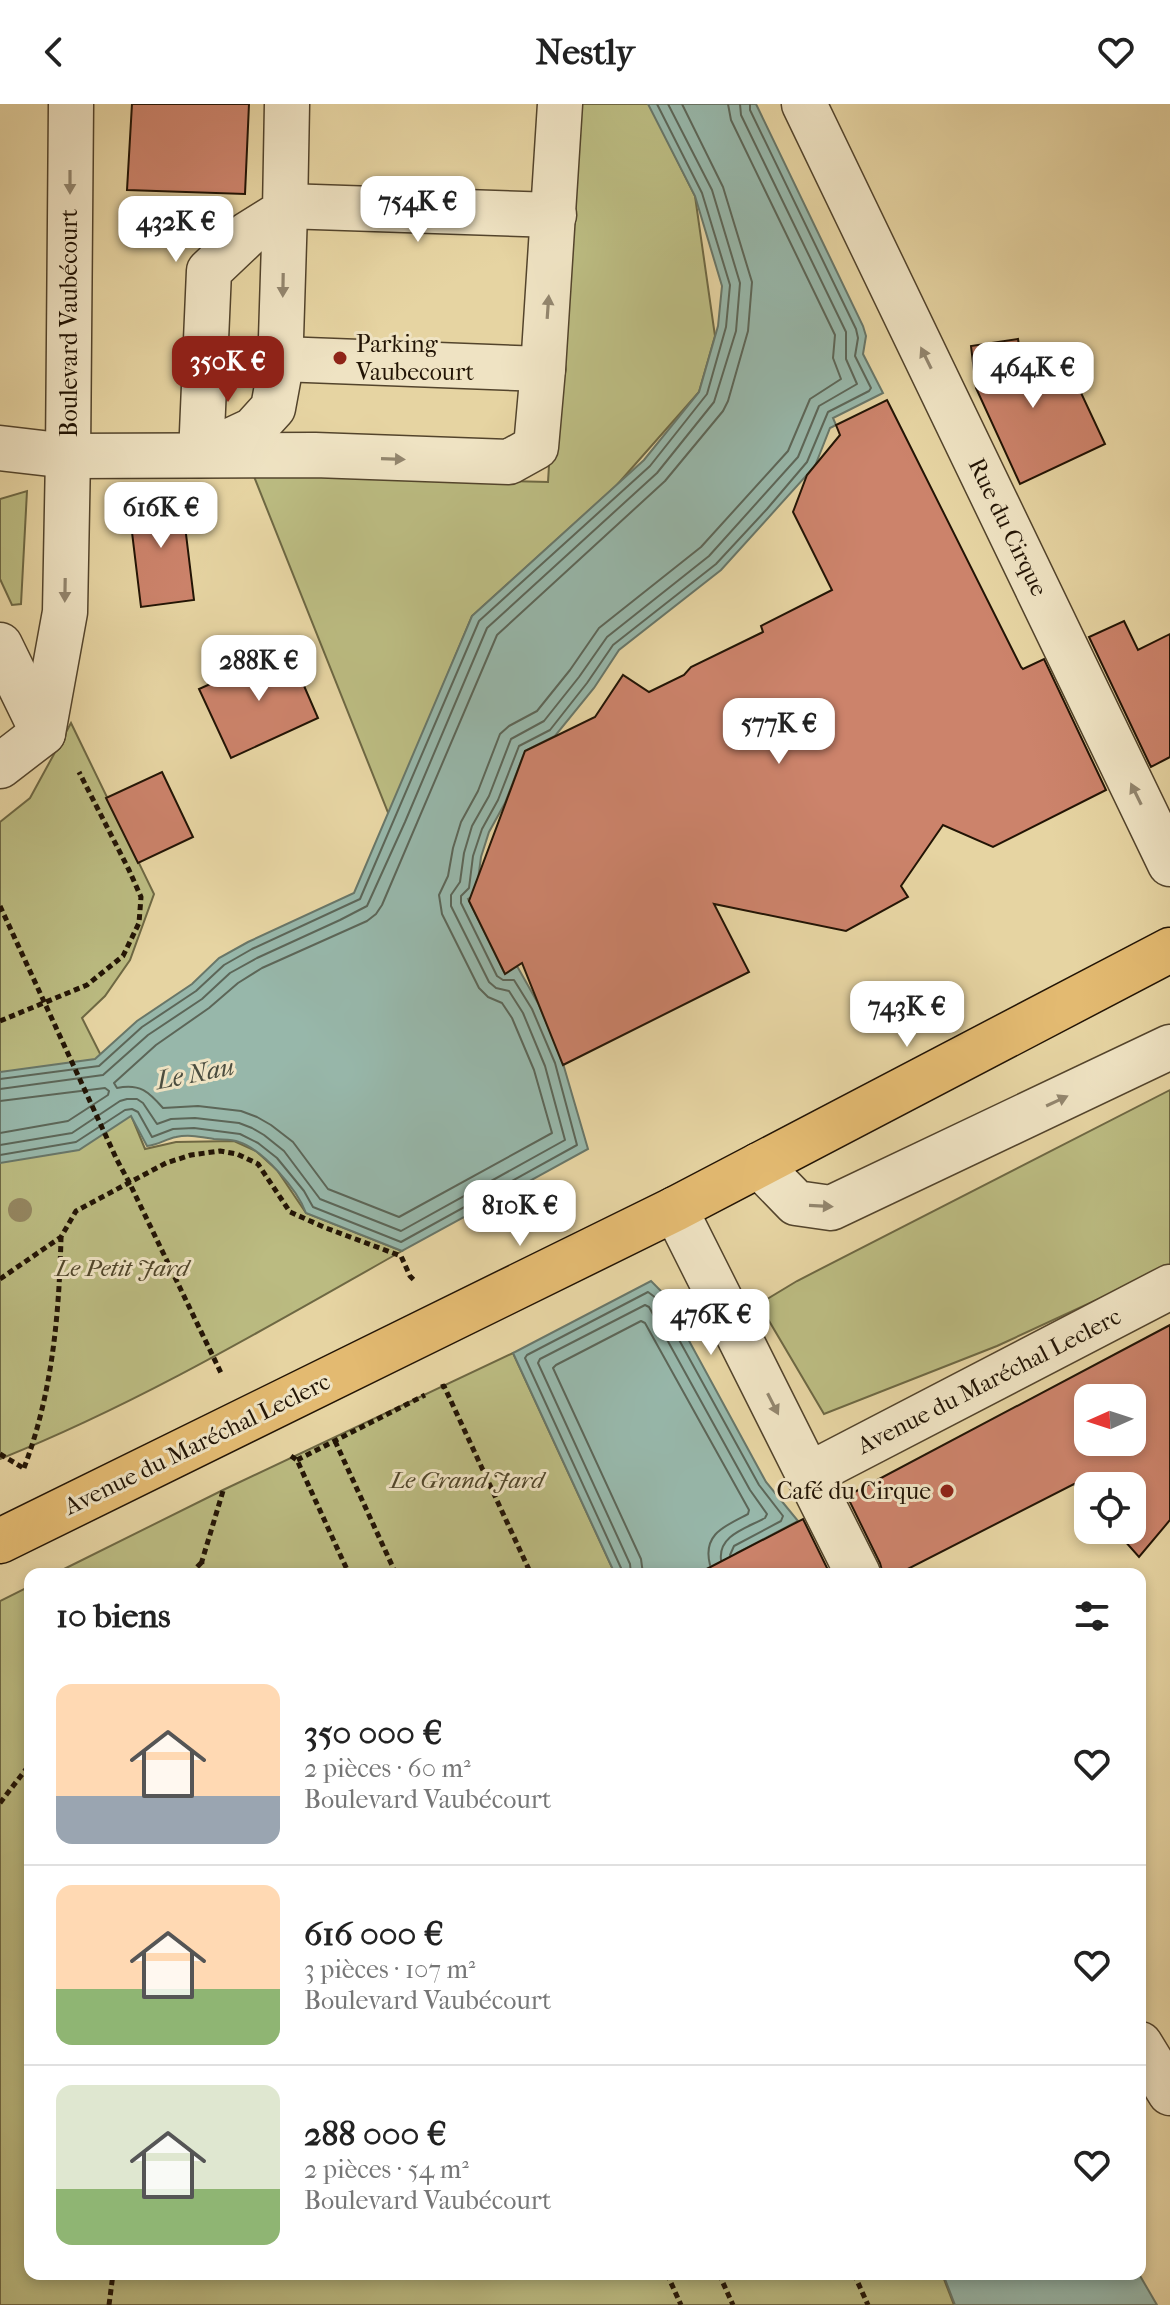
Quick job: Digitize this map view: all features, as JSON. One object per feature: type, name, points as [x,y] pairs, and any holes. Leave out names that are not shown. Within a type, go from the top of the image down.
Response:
[{"type":"main road","points":[[675,1209],[1170,950]]},
{"type":"main road","name":"Avenue du Maréchal Leclerc","points":[[0,1541],[675,1209]]},
{"type":"street","name":"Boulevard Vaubécourt","points":[[43,733],[65,612],[71,104]]},
{"type":"street","points":[[287,104],[281,365],[287,414],[315,455]]},
{"type":"street","points":[[0,448],[68,456],[315,455],[509,462],[536,447],[560,104]]},
{"type":"street","name":"Rue du Cirque","points":[[804,104],[1170,864]]},
{"type":"street","points":[[201,455],[209,271],[248,234],[285,209],[554,215]]},
{"type":"street","points":[[201,455],[253,430],[273,408],[281,365]]},
{"type":"street","points":[[281,365],[543,369]]},
{"type":"street","points":[[0,469],[68,456]]},
{"type":"street","points":[[0,645],[43,733],[0,766]]},
{"type":"street","points":[[759,1165],[796,1203],[831,1208],[1170,1047]]},
{"type":"street","points":[[675,1209],[855,1568]]},
{"type":"street","name":"Avenue du Maréchal Leclerc","points":[[808,1475],[1170,1287]]},
{"type":"street","points":[[1146,2054],[1170,2093]]},
{"type":"path","points":[[0,1021],[87,985],[123,956],[139,923],[141,897],[129,870],[71,758],[43,733]]},
{"type":"path","points":[[0,906],[117,1160],[244,1421],[297,1460],[346,1568]]},
{"type":"path","points":[[0,1279],[61,1237],[76,1211],[166,1163],[220,1151],[237,1154],[258,1164],[290,1212],[401,1256],[410,1276],[455,1318]]},
{"type":"path","points":[[24,1468],[37,1434],[55,1346],[61,1237]]},
{"type":"path","points":[[297,1460],[444,1386],[528,1568]]},
{"type":"path","points":[[201,1568],[244,1421]]},
{"type":"path","points":[[335,1440],[393,1568]]},
{"type":"path","points":[[196,1568],[202,1561]]},
{"type":"path","points":[[0,1803],[24,1772]]},
{"type":"path","points":[[109,2305],[112,2280]]},
{"type":"path","points":[[670,2280],[681,2305]]},
{"type":"path","points":[[722,2280],[733,2305]]},
{"type":"path","points":[[857,2280],[868,2305]]},
{"type":"green space","points":[[571,104],[649,104],[695,196],[715,336],[699,392],[616,486],[472,616],[389,815],[253,474],[548,482]]},
{"type":"green space","points":[[27,491],[21,604],[12,605],[0,579],[0,499]]},
{"type":"green space","name":"Le Petit Jard","points":[[71,723],[154,894],[130,960],[105,996],[82,1018],[145,1149],[176,1142],[234,1141],[256,1151],[277,1170],[306,1213],[402,1251],[154,1388],[0,1459],[0,822],[30,798]]},
{"type":"green space","points":[[1170,1090],[1170,1266],[997,1346],[824,1414],[759,1304],[797,1281]]},
{"type":"green space","name":"Le Grand Jard","points":[[513,1353],[612,1568],[66,1568]]},
{"type":"green space","points":[[24,1589],[24,2280],[944,2280],[954,2305],[0,2305],[0,1601]]},
{"type":"water","name":"Le Nau","points":[[648,104],[756,104],[863,326],[866,336],[863,354],[883,393],[833,418],[836,425],[830,428],[815,466],[721,570],[619,650],[594,688],[555,736],[525,751],[505,803],[489,832],[481,857],[476,895],[468,899],[504,972],[517,966],[539,1005],[562,1060],[588,1149],[402,1251],[306,1213],[278,1172],[248,1146],[233,1140],[186,1136],[147,1146],[131,1116],[79,1150],[0,1163],[0,1072],[95,1059],[137,1021],[192,984],[219,958],[354,893],[472,616],[644,460],[699,392],[718,326],[722,286],[695,196]]},
{"type":"water","points":[[651,1281],[663,1293],[766,1482],[798,1521],[737,1553],[745,1568],[612,1568],[513,1353]]},
{"type":"water","points":[[945,2280],[1142,2280],[1157,2305],[955,2305]]},
{"type":"building","points":[[132,104],[249,104],[245,194],[127,190]]},
{"type":"building","points":[[1018,339],[1023,373],[1068,365],[1105,444],[1020,484],[976,388],[971,346]]},
{"type":"building","points":[[887,400],[1021,667],[1023,669],[1044,659],[1106,790],[993,847],[943,825],[901,886],[908,897],[846,931],[714,904],[749,972],[563,1065],[522,963],[505,974],[469,901],[525,751],[595,717],[623,675],[649,692],[684,675],[691,667],[763,632],[761,626],[832,590],[793,512],[807,475],[840,435],[836,425]]},
{"type":"building","points":[[181,493],[194,600],[141,607],[128,499]]},
{"type":"building","points":[[1124,621],[1138,650],[1170,634],[1170,757],[1151,767],[1089,637]]},
{"type":"building","points":[[288,649],[318,718],[231,758],[199,689]]},
{"type":"building","points":[[162,772],[193,837],[138,863],[106,798]]},
{"type":"building","points":[[1170,1325],[1170,1520],[1139,1557],[1127,1544],[1146,1544],[1146,1472],[1074,1472],[1074,1484],[910,1568],[881,1568],[847,1496]]},
{"type":"building","points":[[803,1519],[827,1568],[709,1568]]},
{"type":"place","name":"Parking Vaubecourt","points":[[340,358]]},
{"type":"place","name":"Café du Cirque","points":[[947,1491]]}]
